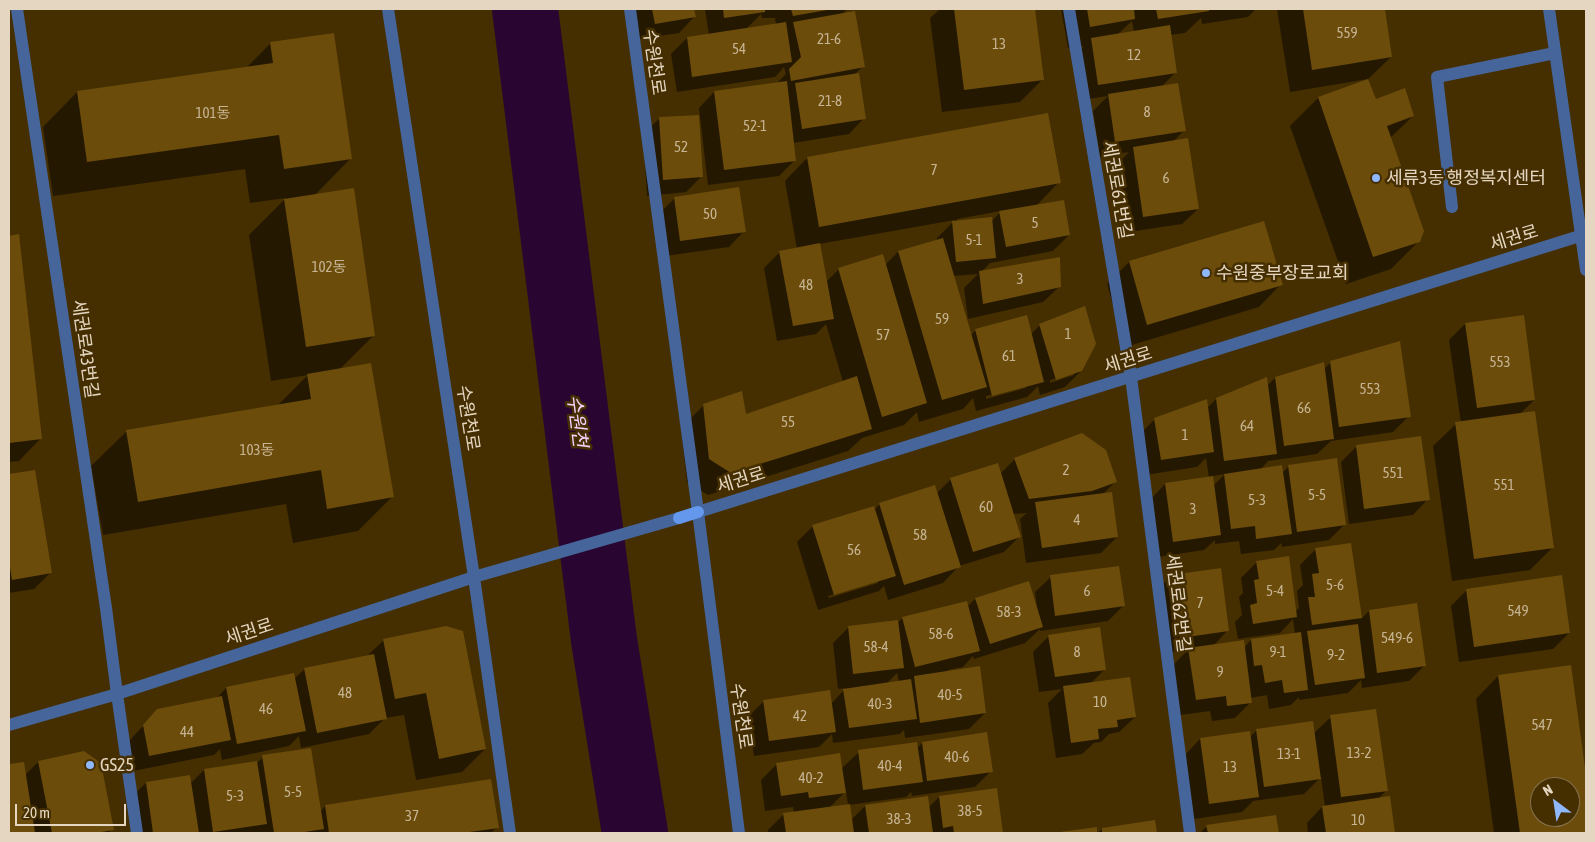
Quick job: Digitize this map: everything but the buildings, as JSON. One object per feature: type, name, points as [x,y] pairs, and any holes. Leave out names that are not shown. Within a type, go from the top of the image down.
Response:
[{"type":"main road","name":"세권로","points":[[679,518],[698,512]]},
{"type":"street","name":"세권로43번길","points":[[17,9],[106,608],[137,833]]},
{"type":"street","name":"수원천로","points":[[388,9],[474,577],[510,833]]},
{"type":"street","name":"수원천로","points":[[630,9],[739,833]]},
{"type":"street","name":"세권로61번길","points":[[1069,9],[1131,377]]},
{"type":"street","points":[[1549,9],[1584,235],[1586,270]]},
{"type":"street","points":[[1452,207],[1437,78],[1555,53]]},
{"type":"street","name":"세권로","points":[[698,512],[1584,235]]},
{"type":"street","name":"세권로62번길","points":[[1131,377],[1190,833]]},
{"type":"street","name":"세권로","points":[[9,725],[117,694],[474,577],[679,518]]},
{"type":"waterway","name":"수원천","points":[[525,9],[604,640],[635,833]]},
{"type":"place","name":"세류3동 행정복지센터","points":[[1376,178]]},
{"type":"place","name":"수원중부장로교회","points":[[1206,273]]},
{"type":"place","name":"GS25","points":[[90,765]]}]
